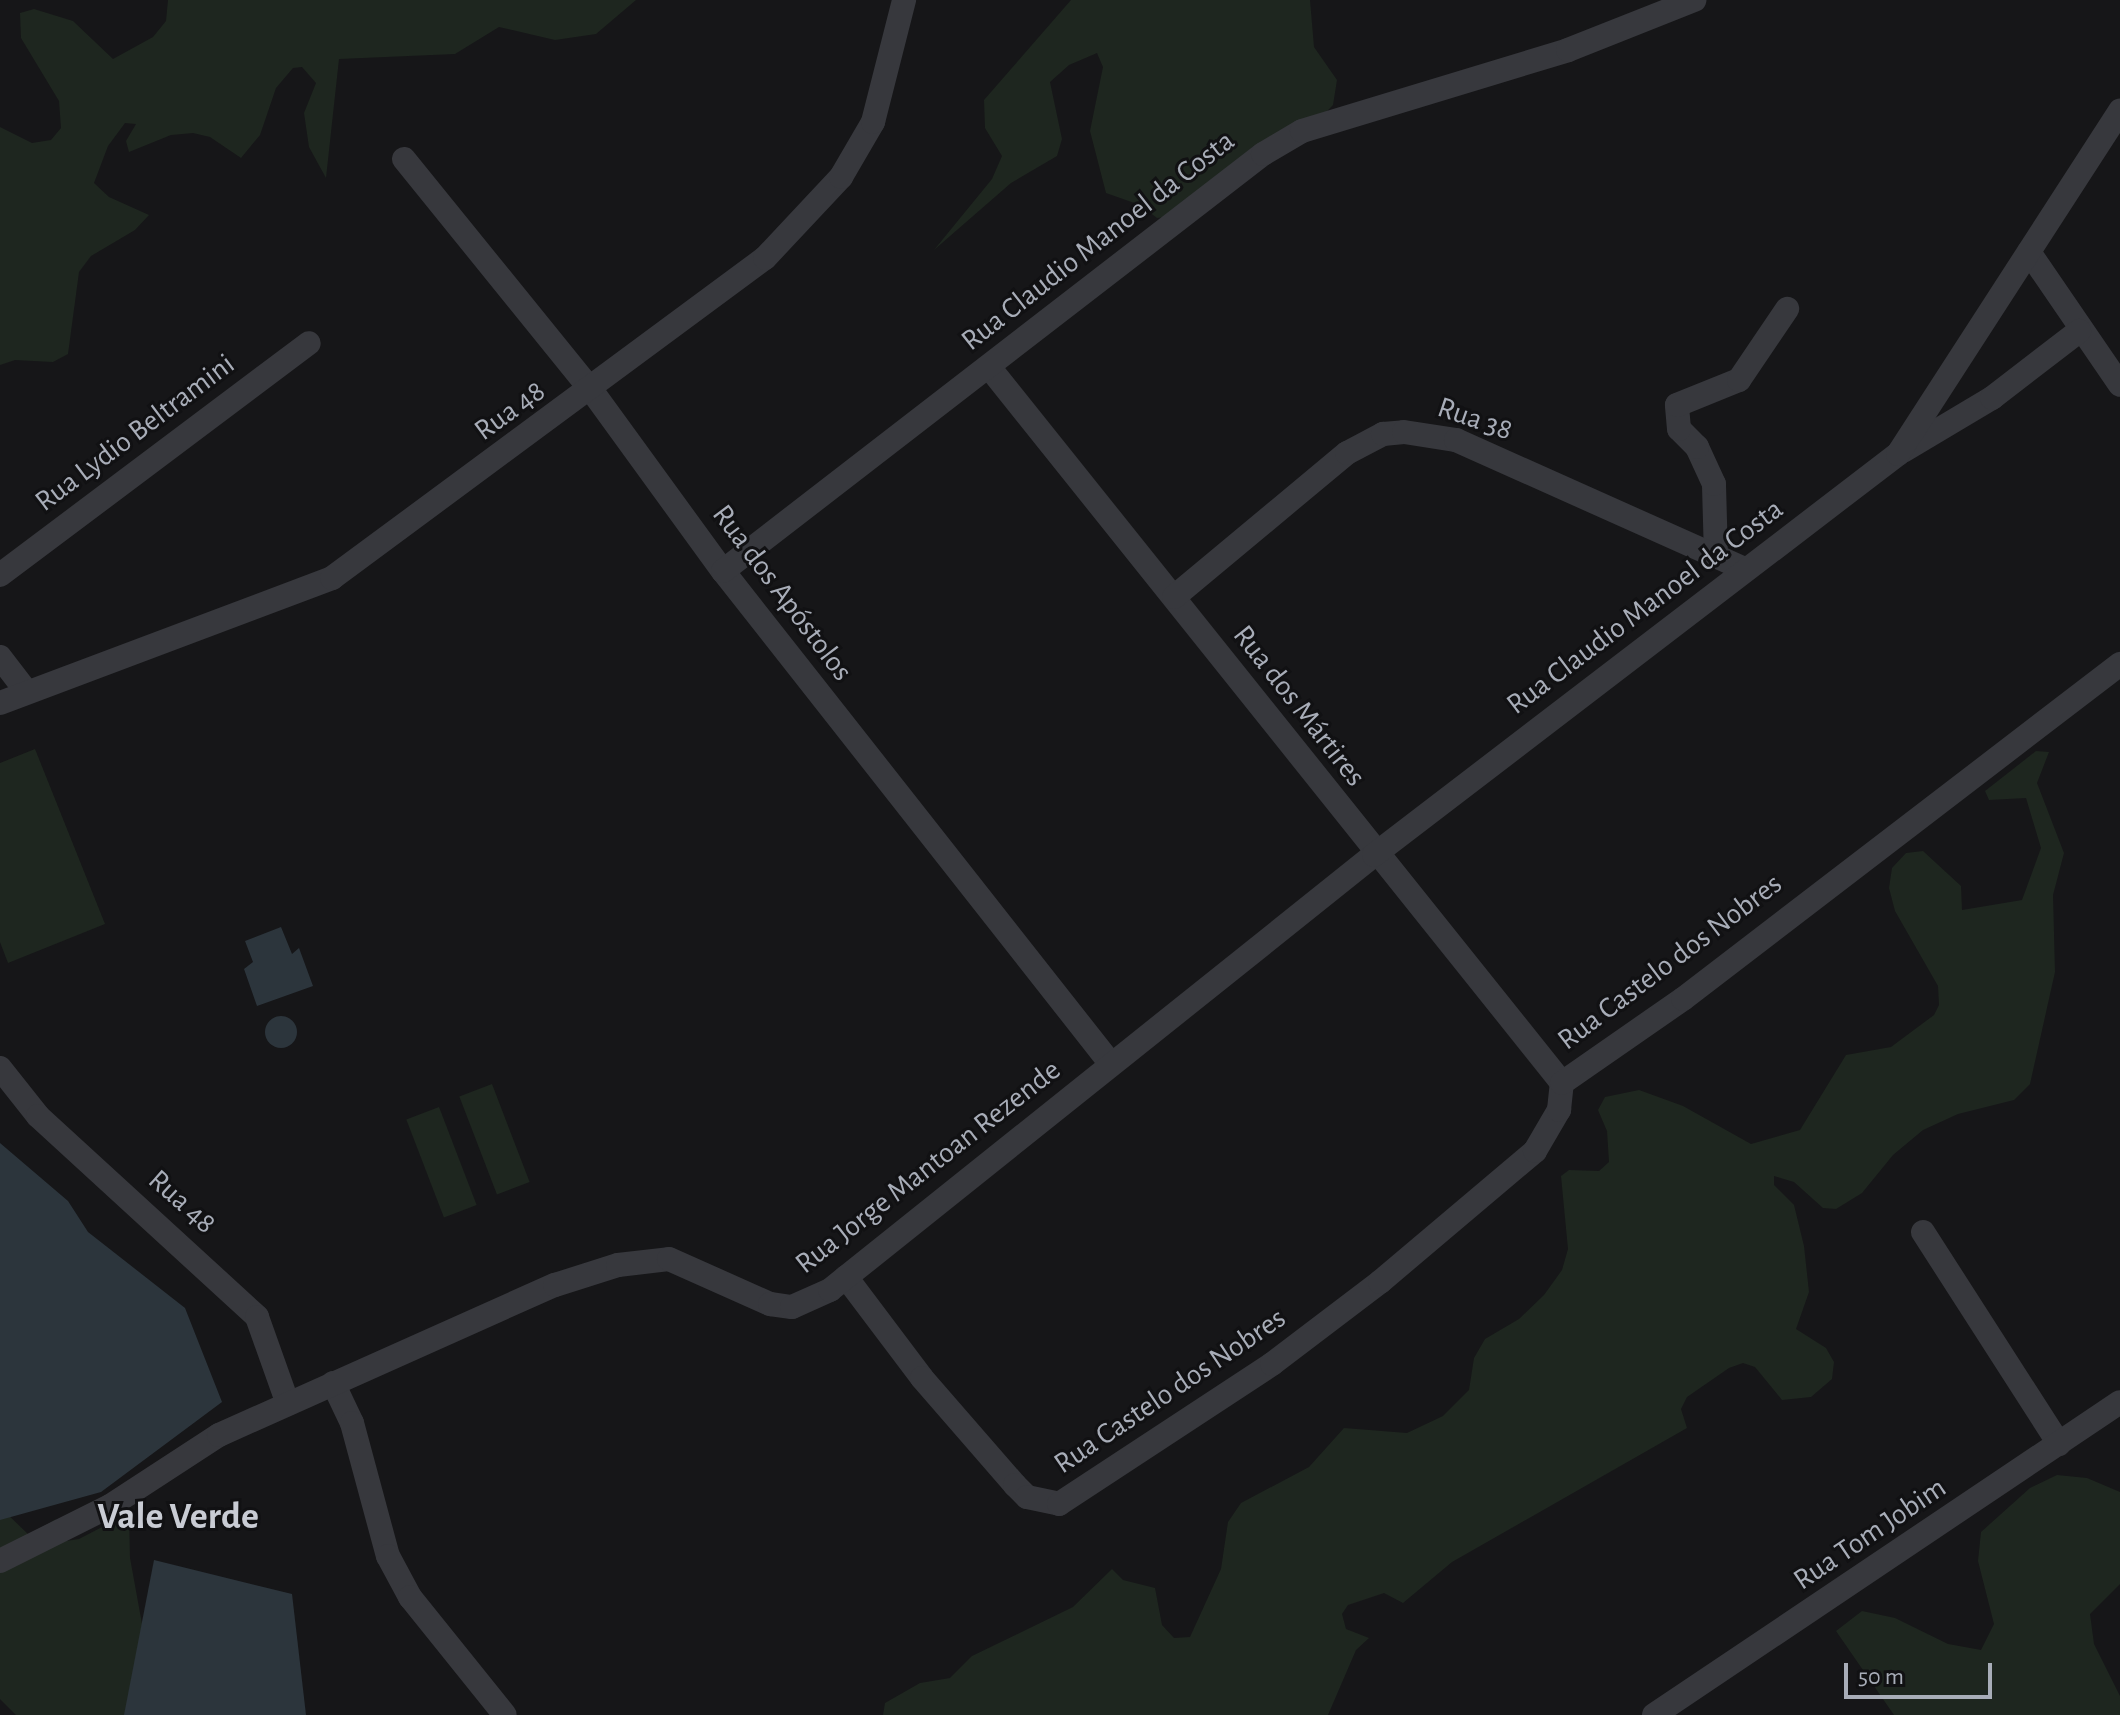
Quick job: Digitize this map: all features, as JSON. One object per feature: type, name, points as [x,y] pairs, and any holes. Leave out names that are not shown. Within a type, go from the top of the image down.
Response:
[{"type":"street","name":"Rua 48","points":[[0,703],[332,578],[592,391],[765,258],[841,177],[873,122],[904,0]]},
{"type":"street","name":"Rua Claudio Manoel da Costa","points":[[723,571],[989,367],[1234,172],[1302,131],[1568,50],[1694,0]]},
{"type":"street","name":"Rua Claudio Manoel da Costa","points":[[1111,1064],[1374,855],[1898,454],[2120,111]]},
{"type":"street","name":"Rua dos Apóstolos","points":[[404,159],[592,391],[723,571],[1111,1064]]},
{"type":"street","points":[[2029,252],[2079,331],[2120,385]]},
{"type":"street","points":[[1716,557],[1714,484],[1697,447],[1679,429],[1677,405],[1739,380],[1787,309]]},
{"type":"street","points":[[1898,454],[1992,398],[2079,331]]},
{"type":"street","name":"Rua Lydio Beltramini","points":[[0,575],[309,343]]},
{"type":"street","name":"Rua dos Mártires","points":[[989,367],[1174,597],[1374,855],[1562,1083]]},
{"type":"street","name":"Rua 38","points":[[1174,597],[1347,453],[1383,434],[1404,432],[1456,440],[1744,569]]},
{"type":"street","points":[[0,657],[26,691]]},
{"type":"street","name":"Rua Castelo dos Nobres","points":[[846,1277],[922,1378],[1015,1485],[1027,1497],[1059,1504],[1272,1364],[1380,1282],[1535,1151],[1559,1110],[1562,1083],[1683,999],[2120,664]]},
{"type":"street","name":"Rua Jorge Mantoan Rezende","points":[[333,1383],[555,1285],[618,1265],[669,1259],[770,1304],[792,1307],[846,1277],[1111,1064]]},
{"type":"street","name":"Rua 48","points":[[0,1068],[38,1116],[257,1317],[288,1404]]},
{"type":"street","points":[[1923,1232],[2059,1444]]},
{"type":"street","points":[[0,1561],[110,1506],[219,1435],[333,1383],[352,1423],[388,1556],[424,1616],[505,1715]]},
{"type":"street","name":"Rua Tom Jobim","points":[[1654,1715],[2120,1402]]},
{"type":"shaded area","points":[[168,0],[636,0],[596,34],[555,40],[499,27],[455,54],[339,59],[326,178],[309,147],[304,113],[316,83],[302,67],[293,68],[276,88],[260,135],[241,158],[210,137],[193,133],[171,135],[129,152],[126,141],[136,124],[125,123],[108,146],[94,183],[109,197],[149,215],[135,230],[91,256],[79,272],[68,354],[53,362],[15,360],[0,365],[0,127],[32,143],[51,140],[61,128],[59,101],[21,38],[20,13],[34,9],[73,21],[113,59],[153,37],[166,21]]},
{"type":"shaded area","points":[[1071,0],[1310,0],[1314,47],[1337,80],[1333,105],[1308,131],[1174,216],[1157,218],[1140,205],[1106,193],[1090,131],[1103,67],[1097,53],[1069,65],[1050,82],[1062,139],[1057,156],[1011,183],[934,250],[992,179],[1002,156],[985,128],[984,100]]},
{"type":"shaded area","points":[[35,749],[105,924],[8,963],[0,942],[0,763]]},
{"type":"shaded area","points":[[2036,751],[2049,752],[2037,783],[2064,853],[2053,895],[2055,972],[2030,1084],[2014,1100],[1958,1114],[1923,1130],[1893,1155],[1862,1193],[1836,1209],[1823,1208],[1794,1182],[1774,1176],[1774,1185],[1794,1205],[1804,1246],[1809,1292],[1796,1329],[1826,1348],[1834,1362],[1832,1379],[1811,1397],[1782,1400],[1755,1367],[1743,1363],[1729,1368],[1687,1397],[1681,1409],[1687,1428],[1452,1562],[1403,1603],[1384,1593],[1348,1605],[1342,1614],[1346,1629],[1369,1638],[1356,1650],[1328,1715],[883,1715],[885,1703],[920,1683],[950,1678],[972,1656],[1073,1607],[1112,1569],[1123,1580],[1155,1588],[1162,1625],[1174,1638],[1190,1637],[1221,1569],[1228,1522],[1241,1503],[1309,1467],[1344,1428],[1407,1433],[1443,1416],[1469,1390],[1474,1358],[1485,1339],[1519,1319],[1544,1295],[1562,1270],[1568,1249],[1561,1176],[1569,1170],[1599,1171],[1609,1162],[1607,1131],[1598,1110],[1605,1097],[1639,1090],[1683,1106],[1751,1144],[1800,1130],[1846,1055],[1891,1047],[1934,1015],[1939,1005],[1938,986],[1895,911],[1889,888],[1892,868],[1906,853],[1923,851],[1961,886],[1962,910],[2022,900],[2041,848],[2026,798],[1989,800],[1985,791]]},
{"type":"shaded area","points":[[281,927],[292,954],[299,948],[313,986],[257,1006],[244,969],[253,962],[245,941]]},
{"type":"shaded area","points":[[281,1016],[292,1021],[297,1032],[292,1043],[281,1048],[270,1043],[265,1032],[270,1021]]},
{"type":"shaded area","points":[[492,1084],[530,1182],[497,1195],[459,1097]]},
{"type":"shaded area","points":[[439,1107],[477,1205],[444,1218],[406,1120]]},
{"type":"shaded area","points":[[0,1143],[68,1201],[88,1232],[185,1308],[222,1402],[101,1492],[0,1520]]},
{"type":"shaded area","points":[[2057,1475],[2087,1478],[2120,1492],[2120,1584],[2090,1614],[2094,1644],[2120,1696],[2120,1715],[1894,1715],[1836,1631],[1862,1611],[1895,1618],[1948,1644],[1981,1650],[1994,1624],[1978,1561],[1981,1532],[2030,1488]]},
{"type":"shaded area","points":[[0,1507],[29,1535],[56,1519],[52,1529],[60,1542],[79,1539],[129,1513],[130,1558],[144,1635],[138,1715],[16,1715],[0,1699]]},
{"type":"shaded area","points":[[154,1560],[292,1594],[306,1715],[124,1715]]},
{"type":"district","name":"Vale Verde","points":[[178,1518]]}]
